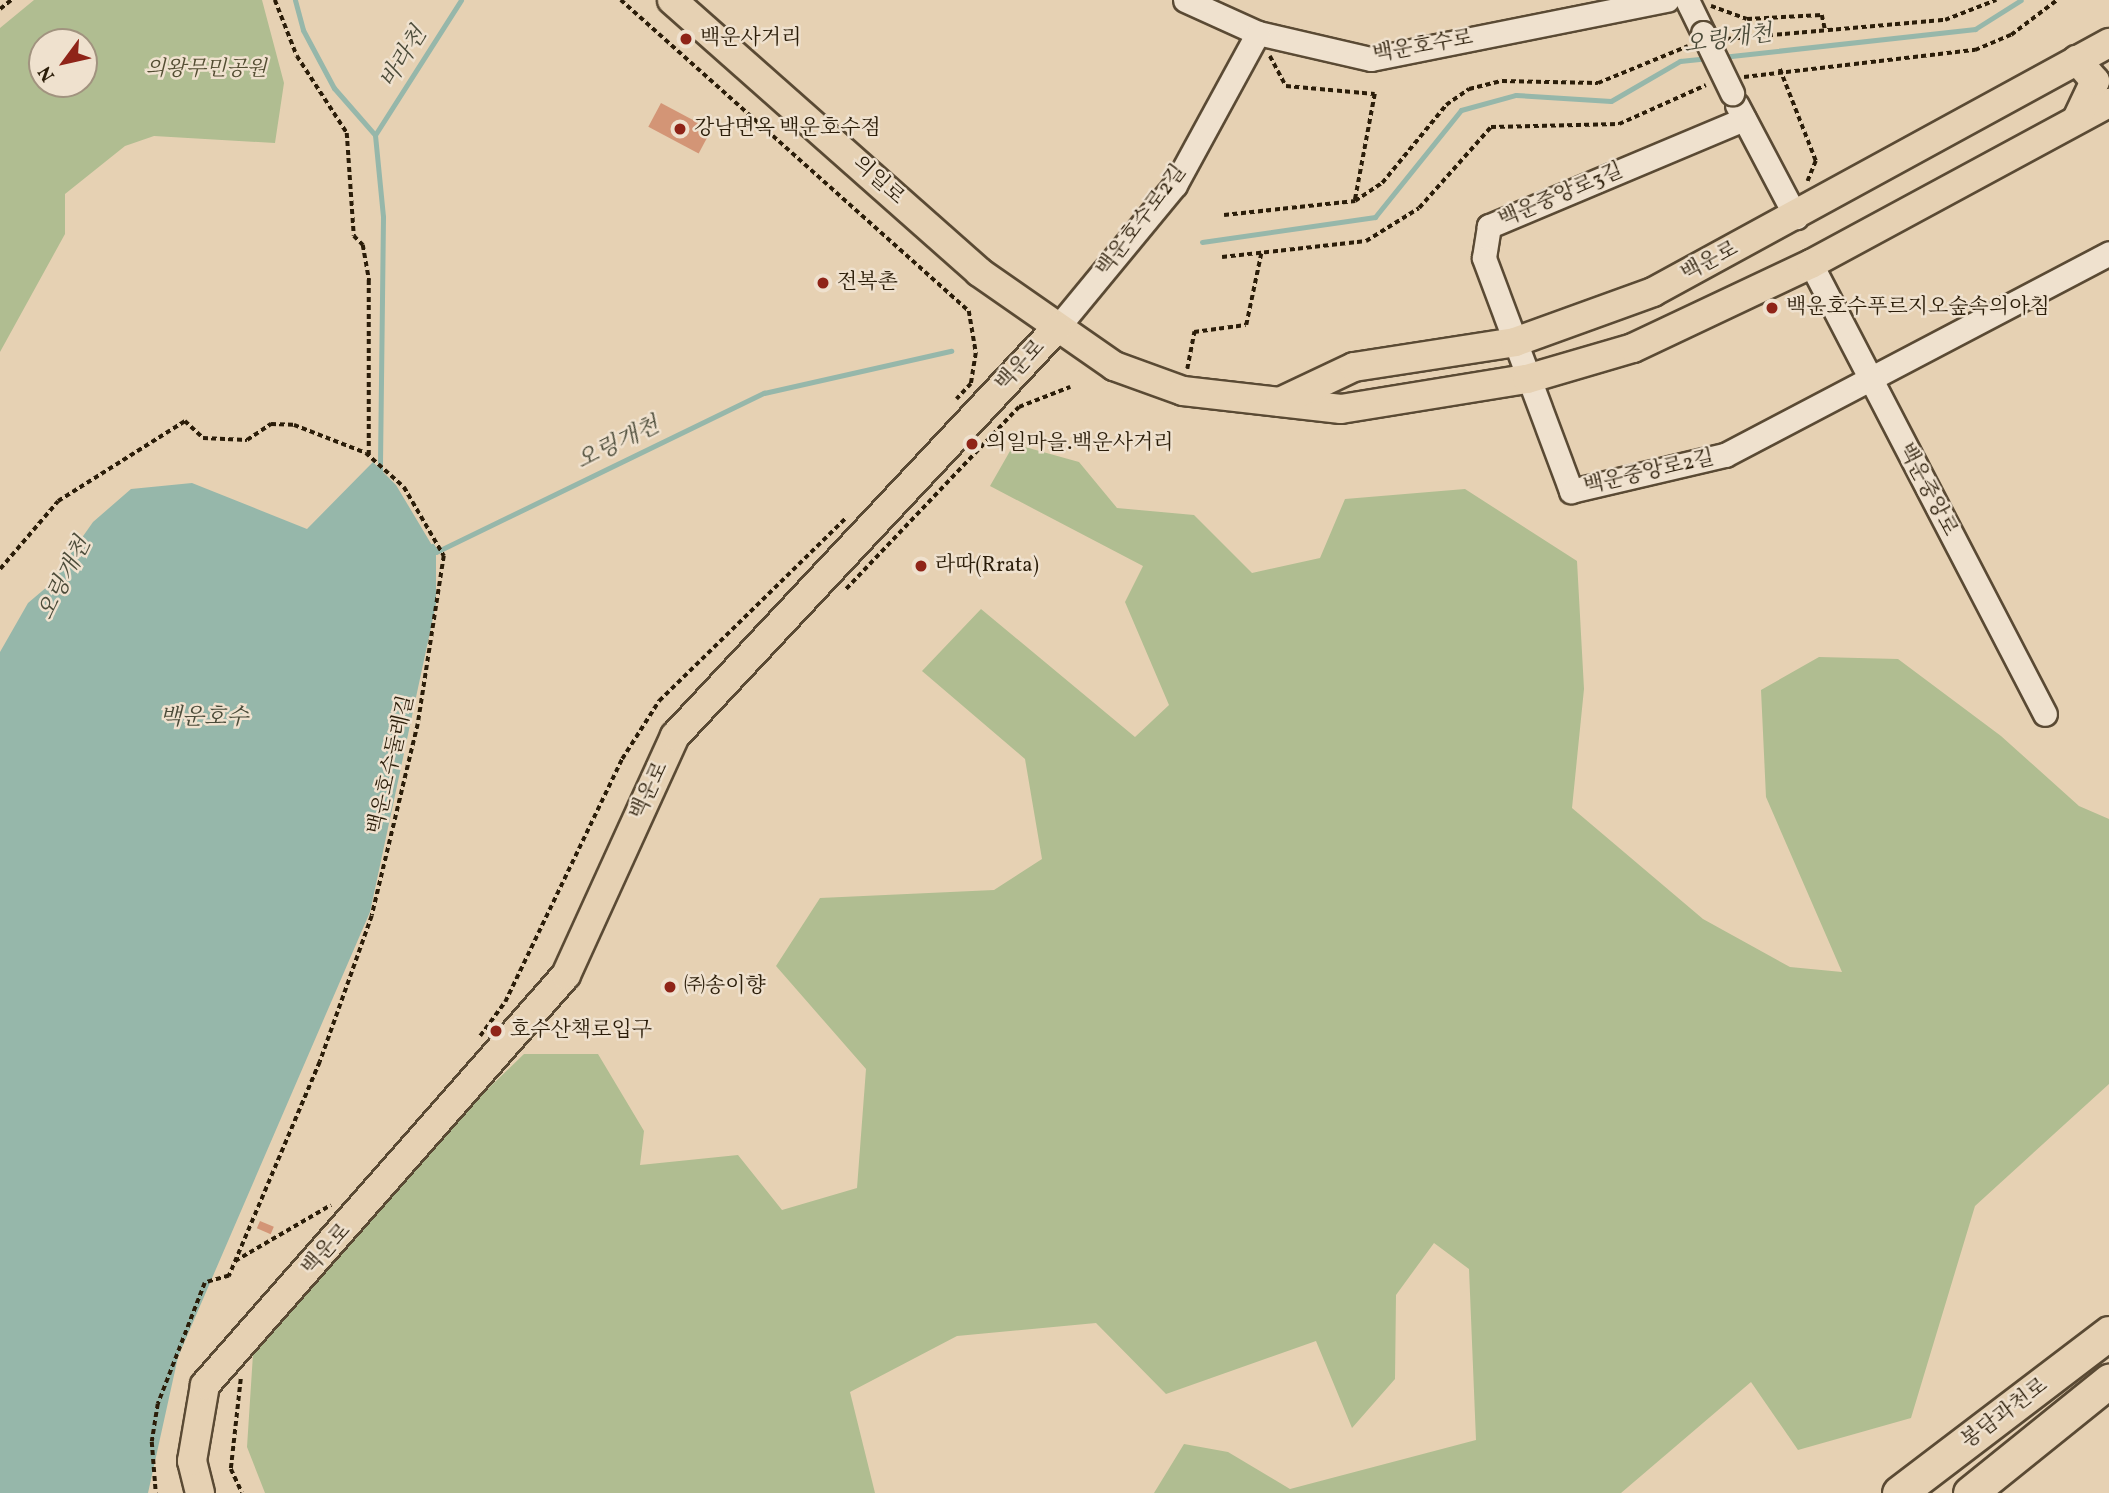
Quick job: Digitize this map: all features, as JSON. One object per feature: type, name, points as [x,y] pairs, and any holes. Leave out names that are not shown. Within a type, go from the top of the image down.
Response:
[{"type":"highway","name":"봉담과천로","points":[[1899,1493],[1954,1454],[2109,1333]]},
{"type":"highway","name":"봉담과천로","points":[[1970,1493],[2109,1381]]},
{"type":"main road","name":"의일로","points":[[672,0],[979,272],[1057,328]]},
{"type":"main road","name":"백운로","points":[[1280,402],[1354,367],[1515,342],[1613,307],[1796,217],[2109,43]]},
{"type":"main road","points":[[2077,60],[2095,81],[2077,119]]},
{"type":"main road","name":"백운로","points":[[200,1493],[192,1461],[205,1385],[566,975],[675,736],[1057,328],[1114,366],[1183,391],[1342,409],[1527,379],[1633,348],[1811,264],[2109,103]]},
{"type":"main road","points":[[1613,307],[1598,338],[1605,346],[1633,348]]},
{"type":"street","name":"백운호수로","points":[[1185,0],[1258,33],[1371,58],[1667,0]]},
{"type":"street","points":[[1698,2],[1705,39],[1796,217]]},
{"type":"street","name":"백운호수로2길","points":[[1057,328],[1175,185],[1258,33]]},
{"type":"street","name":"백운중앙로3길","points":[[1515,342],[1484,258],[1489,226],[1744,119]]},
{"type":"street","points":[[1867,375],[2109,254]]},
{"type":"street","name":"백운중앙로","points":[[1811,264],[2045,714]]},
{"type":"street","name":"백운중앙로2길","points":[[1515,342],[1571,491],[1725,455],[1867,375]]},
{"type":"path","points":[[0,9],[11,0]]},
{"type":"path","points":[[275,0],[297,55],[347,133],[354,236],[363,244],[369,280],[369,455]]},
{"type":"path","points":[[621,0],[969,311],[974,363],[971,384],[953,403]]},
{"type":"path","points":[[1224,215],[1355,201],[1382,183],[1446,105],[1469,89],[1502,81],[1598,83],[1705,39],[1945,20],[1996,0]]},
{"type":"path","points":[[1222,257],[1326,250],[1386,233],[1419,208],[1491,127],[1619,124],[1780,69],[1899,64],[1975,50],[2011,35],[2057,0]]},
{"type":"path","points":[[1698,2],[1747,19],[1822,15],[1825,29]]},
{"type":"path","points":[[1258,33],[1286,86],[1375,94],[1355,201]]},
{"type":"path","points":[[1780,69],[1816,161],[1796,217]]},
{"type":"path","points":[[1183,391],[1194,332],[1246,325],[1261,254]]},
{"type":"path","name":"백운호수둘레길","points":[[0,569],[58,501],[185,421],[203,438],[247,440],[271,424],[294,425],[369,455],[404,487],[444,556],[431,655],[372,916],[320,1062],[229,1276],[205,1283],[158,1404],[152,1442],[156,1493]]},
{"type":"path","points":[[475,1043],[505,1002],[622,759],[659,701],[855,508]]},
{"type":"path","points":[[235,1261],[335,1206],[327,1219]]},
{"type":"green space","name":"의왕무민공원","points":[[34,0],[262,0],[284,83],[275,143],[154,136],[125,146],[65,194],[65,234],[0,352],[0,28]]},
{"type":"green space","points":[[1014,444],[1079,462],[1117,508],[1194,515],[1252,573],[1320,558],[1345,499],[1465,489],[1577,561],[1584,689],[1572,808],[1703,919],[1790,967],[1842,972],[1766,797],[1761,690],[1819,657],[1898,659],[2001,736],[2079,806],[2109,819],[2109,1084],[1975,1206],[1911,1418],[1798,1450],[1751,1382],[1621,1493],[1154,1493],[1184,1444],[1228,1452],[1290,1489],[1476,1440],[1469,1269],[1434,1243],[1396,1295],[1395,1379],[1352,1428],[1316,1341],[1166,1394],[1096,1323],[957,1336],[850,1392],[875,1493],[265,1493],[247,1447],[253,1354],[412,1162],[524,1054],[598,1054],[644,1131],[640,1165],[738,1155],[782,1210],[857,1188],[866,1069],[776,966],[820,898],[994,890],[1042,859],[1025,759],[922,671],[981,609],[1135,737],[1169,705],[1125,602],[1143,566],[990,486]]},
{"type":"water","name":"백운호수","points":[[373,462],[396,485],[436,552],[436,604],[370,912],[178,1357],[148,1493],[0,1493],[0,652],[28,603],[48,586],[93,522],[131,489],[192,483],[307,529]]},
{"type":"building","name":"강남면옥 백운호수점","points":[[661,103],[711,130],[699,154],[648,127]]},
{"type":"building","points":[[260,1221],[274,1227],[271,1234],[257,1228]]},
{"type":"waterway","points":[[295,0],[303,30],[334,88],[375,135]]},
{"type":"waterway","name":"바라천","points":[[375,135],[461,0]]},
{"type":"waterway","name":"오링개천","points":[[1722,57],[1975,29],[2021,0]]},
{"type":"waterway","name":"오링개천","points":[[1202,242],[1375,217],[1461,110],[1516,95],[1611,101],[1680,61],[1709,58]]},
{"type":"waterway","points":[[375,135],[383,217],[380,471]]},
{"type":"waterway","name":"오링개천","points":[[432,546],[436,552],[764,393],[951,351]]},
{"type":"place","name":"백운사거리","points":[[686,39]]},
{"type":"place","name":"강남면옥 백운호수점","points":[[680,129]]},
{"type":"place","name":"전복촌","points":[[823,283]]},
{"type":"place","name":"백운호수푸르지오숲속의아침","points":[[1772,308]]},
{"type":"place","name":"의일마을.백운사거리","points":[[972,444]]},
{"type":"place","name":"라따(Rrata)","points":[[921,566]]},
{"type":"place","name":"㈜송이향","points":[[670,987]]},
{"type":"place","name":"호수산책로입구","points":[[496,1031]]}]
